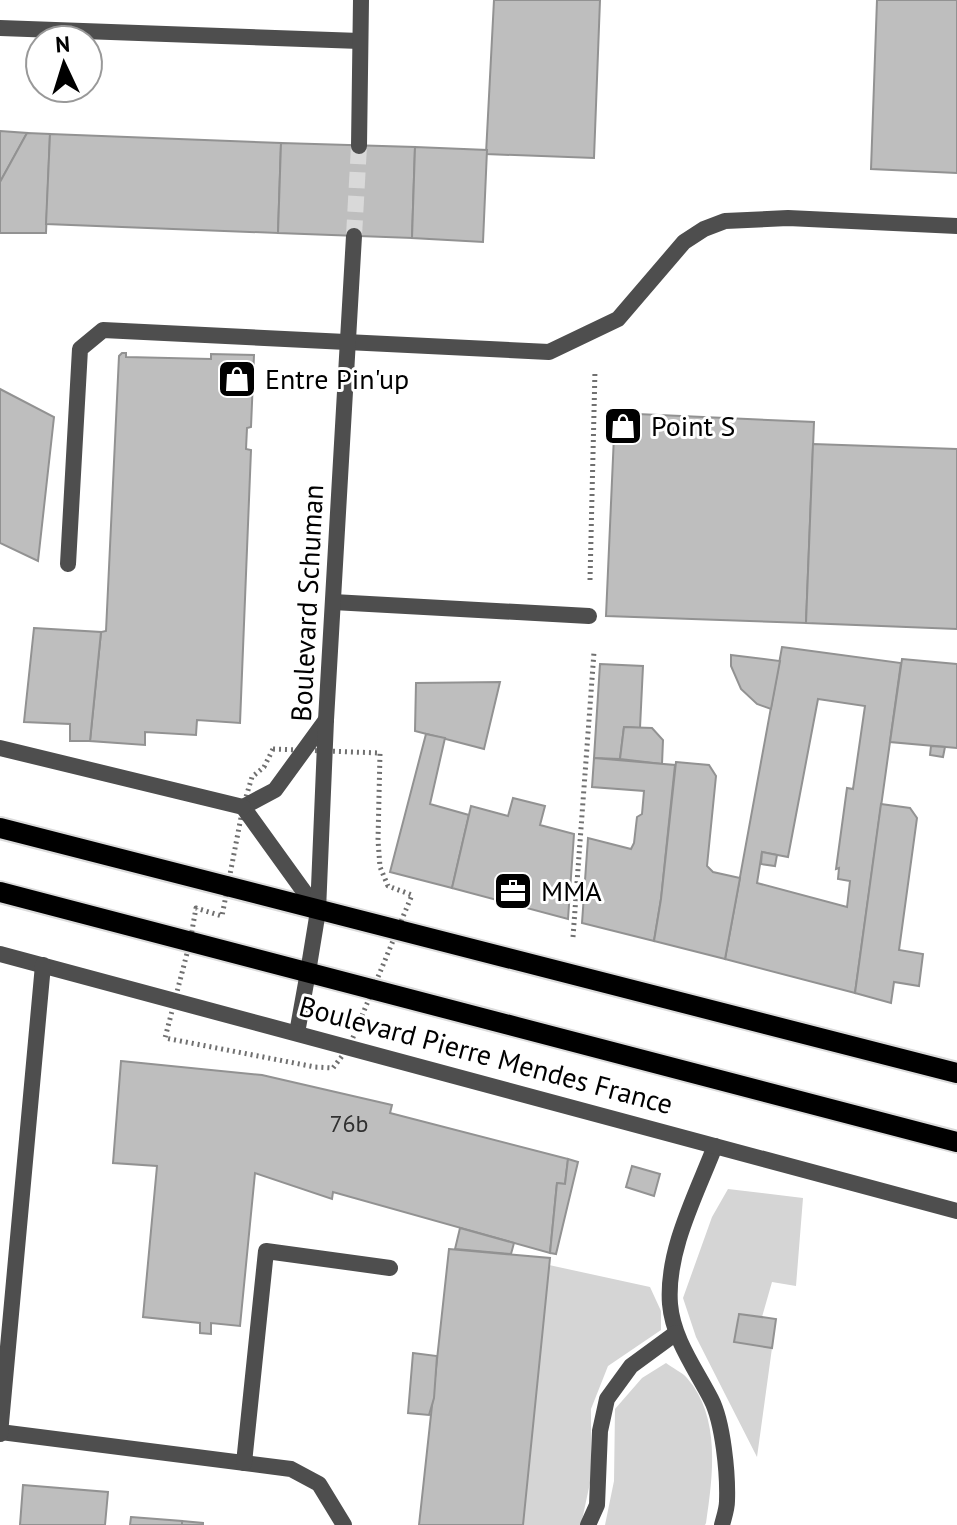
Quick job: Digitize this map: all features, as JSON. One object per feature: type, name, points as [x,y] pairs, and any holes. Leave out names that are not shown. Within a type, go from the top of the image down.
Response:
[{"type":"main road","points":[[0,828],[957,1073]]},
{"type":"main road","name":"Boulevard Pierre Mendes France","points":[[0,892],[957,1142]]},
{"type":"street","points":[[359,146],[361,0]]},
{"type":"street","points":[[0,28],[360,41]]},
{"type":"street","points":[[68,564],[80,349],[103,330],[549,352],[618,319],[684,242],[704,229],[725,221],[788,218],[957,226]]},
{"type":"street","name":"Boulevard Schuman","points":[[297,1033],[318,911],[354,236]]},
{"type":"street","points":[[333,602],[589,616]]},
{"type":"street","points":[[243,807],[275,790],[326,720]]},
{"type":"street","points":[[0,748],[243,807],[318,911]]},
{"type":"street","name":"Boulevard Pierre Mendes France","points":[[0,954],[957,1211]]},
{"type":"street","points":[[43,965],[0,1433],[291,1469],[319,1484],[344,1525]]},
{"type":"street","points":[[715,1146],[677,1247],[670,1284],[670,1307],[676,1333],[713,1403],[721,1437],[728,1504],[722,1525]]},
{"type":"street","points":[[244,1463],[266,1251],[390,1268]]},
{"type":"street","points":[[588,1525],[597,1505],[600,1431],[607,1399],[631,1366],[676,1333]]},
{"type":"path","points":[[570,975],[596,623],[589,616],[595,369]]},
{"type":"shaded area","points":[[728,1189],[803,1198],[796,1286],[772,1282],[762,1317],[738,1314],[735,1342],[772,1348],[757,1457],[696,1337],[683,1298],[712,1217]]},
{"type":"shaded area","points":[[549,1265],[650,1287],[661,1311],[661,1330],[608,1366],[591,1409],[591,1478],[581,1525],[523,1525]]},
{"type":"shaded area","points":[[666,1363],[687,1378],[698,1394],[710,1429],[712,1467],[706,1523],[605,1525],[614,1481],[615,1409],[642,1378]]},
{"type":"building","points":[[494,0],[600,0],[594,158],[486,154]]},
{"type":"building","points":[[877,0],[957,0],[957,173],[871,169]]},
{"type":"building","points":[[0,131],[27,133],[0,182]]},
{"type":"building","points":[[27,133],[50,134],[46,233],[0,233],[0,182]]},
{"type":"building","points":[[50,134],[281,143],[278,233],[46,224]]},
{"type":"building","points":[[281,143],[415,147],[412,238],[278,233]]},
{"type":"building","points":[[415,147],[487,150],[483,242],[412,238]]},
{"type":"building","points":[[126,353],[126,357],[211,359],[211,354],[254,355],[251,427],[247,428],[246,449],[251,450],[240,723],[197,720],[196,735],[145,732],[145,745],[90,741],[101,632],[106,631],[119,356]]},
{"type":"building","points":[[0,389],[54,417],[38,561],[0,543]]},
{"type":"building","points":[[615,413],[814,422],[806,623],[606,616]]},
{"type":"building","points":[[813,444],[957,449],[957,629],[806,623]]},
{"type":"building","points":[[34,628],[101,632],[90,741],[70,741],[70,724],[24,722]]},
{"type":"building","points":[[782,647],[901,663],[855,993],[725,959]],"holes":[[[818,699],[865,706],[853,789],[847,788],[836,869],[839,868],[838,879],[850,881],[847,907],[757,883],[762,852],[788,857]]]},
{"type":"building","points":[[731,655],[780,661],[771,709],[757,704],[741,689],[731,666]]},
{"type":"building","points":[[902,659],[957,664],[957,748],[890,742]]},
{"type":"building","points":[[600,664],[643,666],[640,728],[624,727],[620,759],[594,758]]},
{"type":"building","points":[[500,682],[484,749],[415,731],[416,683]]},
{"type":"building","points":[[624,727],[652,728],[663,740],[662,764],[620,759]]},
{"type":"building","points":[[426,734],[445,738],[430,804],[469,815],[452,888],[390,872]]},
{"type":"building","points":[[931,746],[945,747],[943,757],[930,755]]},
{"type":"building","points":[[594,758],[675,765],[654,941],[582,923],[588,838],[631,849],[637,817],[642,814],[644,791],[592,787]]},
{"type":"building","points":[[676,762],[709,765],[716,776],[707,866],[713,872],[740,878],[725,959],[654,941]]},
{"type":"building","points":[[513,798],[545,806],[540,825],[574,834],[568,919],[452,888],[471,806],[508,816]]},
{"type":"building","points":[[881,804],[910,808],[917,818],[899,950],[923,954],[919,986],[894,982],[891,1003],[855,993]]},
{"type":"building","points":[[762,852],[777,855],[775,866],[761,864]]},
{"type":"building","points":[[121,1061],[262,1075],[392,1105],[390,1113],[568,1159],[565,1184],[557,1183],[550,1253],[333,1192],[332,1199],[255,1173],[240,1326],[211,1323],[211,1334],[200,1333],[200,1323],[143,1317],[157,1166],[113,1163]]},
{"type":"building","points":[[568,1159],[578,1162],[556,1254],[550,1253],[557,1183],[565,1184]]},
{"type":"building","points":[[632,1166],[660,1174],[654,1196],[626,1187]]},
{"type":"building","points":[[460,1228],[514,1243],[511,1254],[455,1249]]},
{"type":"building","points":[[449,1249],[550,1258],[523,1525],[419,1525]]},
{"type":"building","points":[[739,1314],[776,1319],[772,1348],[734,1342]]},
{"type":"building","points":[[413,1353],[437,1356],[434,1398],[429,1415],[408,1413]]},
{"type":"building","points":[[23,1485],[108,1492],[105,1525],[20,1525]]},
{"type":"building","points":[[131,1517],[182,1521],[182,1525],[130,1525]]},
{"type":"building","points":[[182,1521],[203,1523],[203,1525],[182,1525]]},
{"type":"tunnel","points":[[354,236],[359,146]]},
{"type":"place","name":"Entre Pin'up","points":[[237,379]]},
{"type":"place","name":"Point S","points":[[623,426]]},
{"type":"place","name":"MMA","points":[[513,891]]}]
